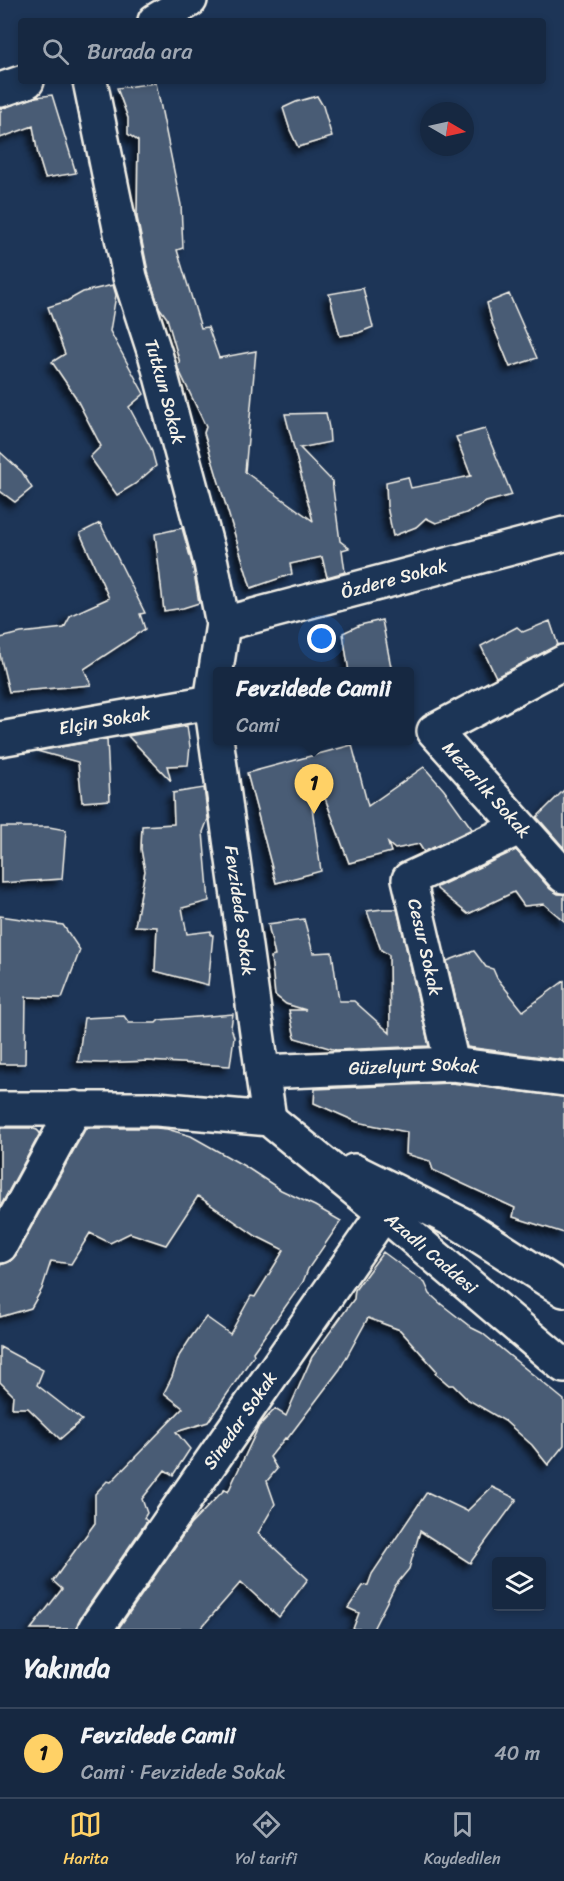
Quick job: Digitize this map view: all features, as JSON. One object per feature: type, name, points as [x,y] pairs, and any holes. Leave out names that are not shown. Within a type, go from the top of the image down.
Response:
[{"type":"street","points":[[160,18],[190,0]]},
{"type":"street","points":[[0,90],[18,84]]},
{"type":"street","name":"Tutkun Sokak","points":[[91,84],[130,277],[156,357],[211,563],[223,624],[216,667]]},
{"type":"street","name":"Özdere Sokak","points":[[223,624],[564,534]]},
{"type":"street","name":"Mezarlık Sokak","points":[[564,662],[434,731],[564,876]]},
{"type":"street","name":"Tutkun Sokak","points":[[211,702],[213,689]]},
{"type":"street","name":"Elçin Sokak","points":[[0,739],[211,702]]},
{"type":"street","name":"Fevzidede Sokak","points":[[211,702],[213,716]]},
{"type":"street","name":"Fevzidede Sokak","points":[[217,745],[269,1119]]},
{"type":"street","name":"Cesur Sokak","points":[[452,1064],[409,879],[519,828]]},
{"type":"street","name":"Güzelyurt Sokak","points":[[262,1071],[452,1064],[564,1079]]},
{"type":"street","points":[[0,1246],[75,1108]]},
{"type":"street","points":[[0,1109],[157,1109],[269,1119]]},
{"type":"street","name":"Azadlı Caddesi","points":[[269,1119],[564,1366]]},
{"type":"street","name":"Azadlı Caddesi","points":[[298,1143],[461,1224],[564,1290]]},
{"type":"street","name":"Sinedar Sokak","points":[[95,1629],[384,1213]]},
{"type":"building","points":[[156,84],[181,205],[183,248],[177,250],[201,328],[208,327],[219,358],[256,351],[245,472],[313,521],[285,414],[326,413],[330,442],[300,448],[332,481],[340,541],[349,548],[342,550],[345,572],[327,577],[322,557],[290,564],[292,574],[251,588],[204,433],[206,427],[178,368],[177,364],[180,363],[167,318],[159,307],[149,276],[137,217],[138,141],[128,134],[128,118],[117,88]]},
{"type":"building","points":[[52,95],[76,173],[45,178],[33,126],[0,138],[0,113],[2,108],[36,97]]},
{"type":"building","points":[[317,96],[323,106],[332,137],[298,147],[283,108]]},
{"type":"building","points":[[113,285],[116,295],[110,331],[144,394],[129,407],[151,448],[156,466],[135,484],[117,495],[90,457],[101,446],[75,396],[52,362],[65,354],[48,307],[67,301],[83,292]]},
{"type":"building","points":[[363,288],[373,327],[358,333],[340,336],[329,294]]},
{"type":"building","points":[[509,294],[537,358],[510,367],[492,323],[487,303]]},
{"type":"building","points":[[485,429],[512,495],[486,502],[466,513],[436,523],[426,518],[416,527],[393,536],[387,506],[386,482],[408,477],[411,488],[471,476],[456,437]]},
{"type":"building","points":[[0,452],[22,472],[32,488],[15,502],[0,491]]},
{"type":"building","points":[[100,523],[145,613],[140,614],[145,629],[84,669],[91,685],[9,692],[0,655],[0,638],[64,628],[71,615],[109,598],[80,533]]},
{"type":"building","points":[[182,528],[193,567],[199,603],[164,611],[155,534]]},
{"type":"building","points":[[382,620],[391,667],[348,667],[343,633],[360,625]]},
{"type":"building","points":[[550,621],[558,645],[496,677],[481,646],[517,627],[523,632]]},
{"type":"building","points":[[187,726],[190,747],[188,765],[167,766],[171,781],[128,736]]},
{"type":"building","points":[[107,739],[110,800],[82,802],[78,762],[37,751]]},
{"type":"building","points":[[352,745],[368,806],[424,767],[472,829],[424,852],[419,844],[395,849],[388,843],[391,852],[349,863],[322,790],[310,793],[321,871],[276,883],[247,773]]},
{"type":"building","points":[[204,788],[208,819],[203,832],[209,901],[182,908],[187,934],[211,931],[213,935],[208,985],[155,971],[157,927],[135,926],[145,871],[141,849],[142,826],[174,824],[173,793]]},
{"type":"building","points":[[564,790],[564,848],[537,817]]},
{"type":"building","points":[[1,827],[49,827],[66,830],[62,879],[1,883]]},
{"type":"building","points":[[516,850],[550,889],[558,894],[564,894],[564,921],[544,904],[524,906],[514,892],[468,914],[437,889],[437,887]]},
{"type":"building","points":[[397,909],[429,1046],[336,1050],[295,1038],[289,1010],[306,1010],[286,1004],[275,995],[271,957],[275,956],[268,924],[304,919],[313,953],[332,952],[339,1001],[354,1001],[390,1033],[389,955],[381,950],[367,911]]},
{"type":"building","points":[[0,916],[63,925],[80,950],[62,998],[26,997],[25,1064],[0,1064]]},
{"type":"building","points":[[474,951],[486,967],[493,969],[497,978],[523,1011],[564,981],[564,1060],[467,1047],[447,961]]},
{"type":"building","points":[[233,1014],[231,1027],[234,1037],[230,1066],[148,1061],[78,1062],[84,1018],[124,1016],[129,1023],[156,1023],[159,1020]]},
{"type":"building","points":[[451,1083],[564,1097],[564,1233],[513,1217],[515,1208],[433,1170],[430,1161],[406,1154],[407,1132],[357,1122],[314,1103],[315,1089]]},
{"type":"building","points":[[0,1128],[31,1128],[40,1133],[0,1207]]},
{"type":"building","points":[[86,1128],[156,1128],[191,1136],[281,1190],[341,1221],[308,1269],[303,1282],[253,1352],[254,1355],[208,1422],[176,1432],[190,1449],[173,1475],[165,1470],[142,1499],[147,1513],[144,1518],[147,1521],[80,1618],[77,1629],[31,1629],[62,1589],[53,1581],[95,1523],[95,1494],[107,1481],[111,1482],[183,1408],[164,1393],[179,1356],[192,1336],[206,1317],[230,1334],[251,1296],[255,1297],[284,1250],[256,1236],[198,1196],[166,1245],[130,1233],[110,1243],[90,1233],[71,1264],[51,1261],[42,1289],[31,1308],[0,1317],[0,1265],[9,1262],[16,1255]]},
{"type":"building","points":[[383,1252],[425,1283],[430,1294],[441,1304],[482,1333],[564,1400],[564,1445],[548,1465],[532,1445],[505,1421],[467,1399],[453,1385],[449,1385],[435,1373],[437,1371],[400,1330],[368,1318],[340,1369],[287,1439],[285,1438],[270,1457],[277,1469],[267,1481],[275,1504],[258,1533],[308,1579],[279,1617],[241,1582],[200,1629],[118,1629],[190,1525],[225,1489],[228,1492],[259,1426],[275,1409],[286,1416],[312,1357],[354,1299],[355,1290]]},
{"type":"building","points":[[0,1347],[43,1370],[37,1385],[82,1420],[60,1439],[28,1408],[12,1408],[13,1395],[0,1382]]},
{"type":"building","points":[[492,1487],[517,1499],[470,1563],[420,1531],[409,1569],[395,1586],[373,1629],[353,1629],[359,1613],[348,1608],[363,1586],[368,1585],[372,1574],[427,1492],[467,1511]]},
{"type":"place","name":"Fevzidede Camii","points":[[314,814]]}]
